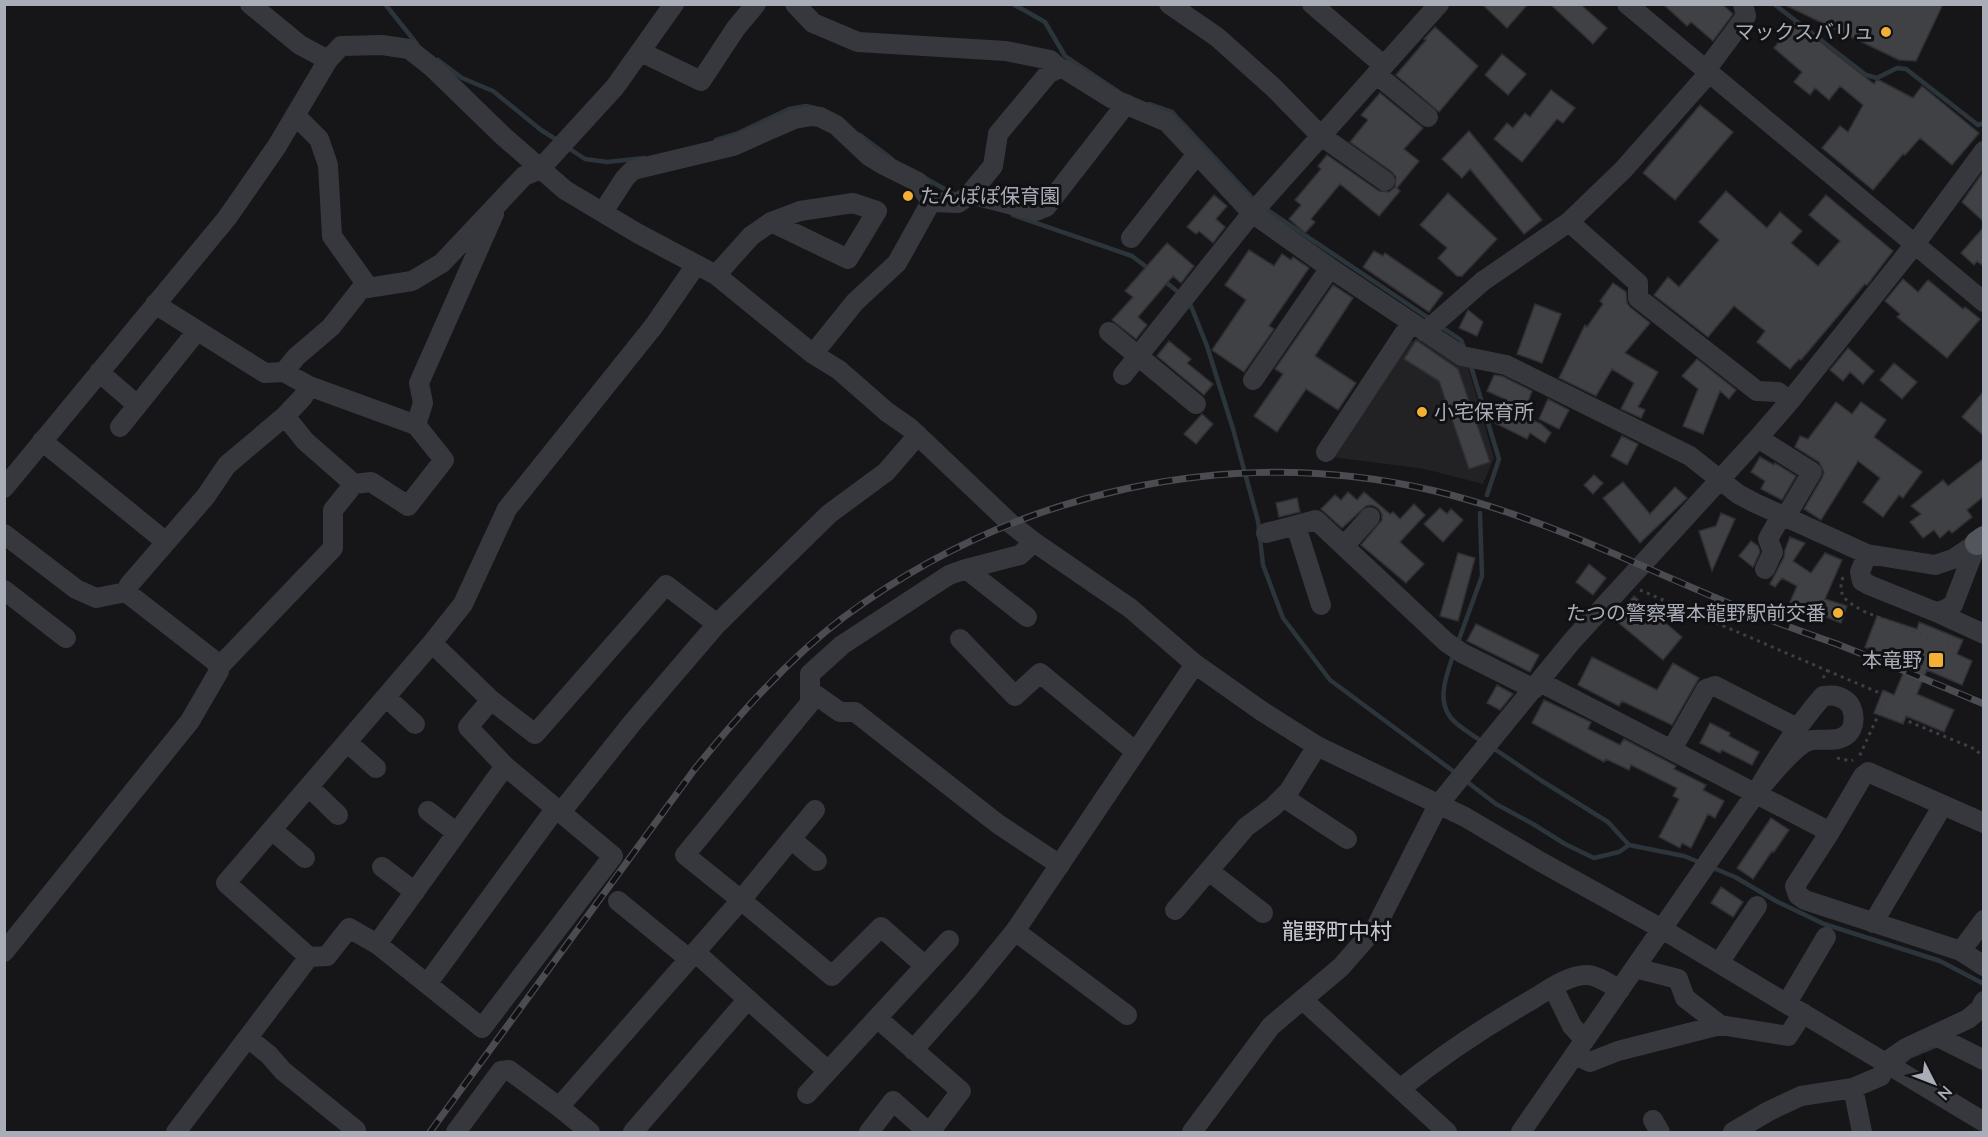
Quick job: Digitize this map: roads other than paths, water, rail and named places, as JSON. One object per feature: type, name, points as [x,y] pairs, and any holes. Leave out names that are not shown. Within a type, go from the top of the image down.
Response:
[{"type":"street","points":[[250,4],[300,45],[328,60]]},
{"type":"street","points":[[284,372],[296,357],[331,327],[362,290],[412,281],[442,263],[524,176],[540,169],[615,87],[674,4]]},
{"type":"street","points":[[641,52],[701,81],[736,28],[756,4]]},
{"type":"street","points":[[795,4],[813,23],[858,42],[1006,51],[1050,60],[1059,68],[1125,104],[1167,122],[1252,213],[1462,356],[1506,365],[1690,456],[1738,494],[1783,517],[1867,554],[1935,565],[1950,576],[1950,603],[1983,634]]},
{"type":"street","points":[[1169,4],[1217,37],[1274,88],[1320,135],[1385,180]]},
{"type":"street","points":[[1312,4],[1428,117]]},
{"type":"street","points":[[1123,375],[1252,213],[1439,4]]},
{"type":"street","points":[[1627,4],[1983,303]]},
{"type":"street","points":[[1326,452],[1418,328],[1569,222],[1623,170],[1707,72],[1746,16],[1743,4]]},
{"type":"street","points":[[4,488],[227,218],[277,146],[328,60],[341,46],[382,45],[409,49],[433,68],[565,190],[716,275],[813,354],[839,370],[886,412],[918,435],[1010,523],[1130,608],[1195,664],[1263,712],[1317,746],[1465,817],[1662,929],[1983,1122]]},
{"type":"street","points":[[931,202],[958,203],[970,194],[993,166],[998,134],[1047,74],[1059,68]]},
{"type":"street","points":[[970,194],[1036,211],[1046,207],[1125,104]]},
{"type":"street","points":[[295,115],[319,140],[328,165],[332,236],[369,288]]},
{"type":"street","points":[[603,212],[625,178],[633,170],[733,146],[794,119],[812,116],[820,117],[836,125],[869,156],[918,183],[931,202]]},
{"type":"street","points":[[1192,1132],[1271,1026],[1341,966],[1376,927],[1438,805],[1572,641],[1790,401],[1915,244],[1983,151]]},
{"type":"street","points":[[1131,237],[1197,154]]},
{"type":"street","points":[[813,354],[855,302],[897,263],[931,202]]},
{"type":"street","points":[[416,425],[423,403],[419,383],[480,250],[498,203]]},
{"type":"street","points":[[716,275],[751,236],[771,222],[800,212],[852,204],[877,211],[848,259],[771,222]]},
{"type":"street","points":[[1569,222],[1638,283],[1638,298],[1757,391],[1778,392],[1790,401]]},
{"type":"street","points":[[491,699],[468,727],[505,766],[613,856],[482,1028],[377,944],[350,928],[327,956],[309,957],[226,883],[463,604],[507,509],[653,327],[696,265]]},
{"type":"street","points":[[1253,380],[1330,268]]},
{"type":"street","points":[[155,304],[266,373],[284,372],[309,386],[416,425],[444,460],[408,506],[372,482],[354,484],[333,510],[333,549],[218,668]]},
{"type":"street","points":[[120,427],[197,331]]},
{"type":"street","points":[[1109,332],[1196,404]]},
{"type":"street","points":[[99,372],[137,405]]},
{"type":"street","points":[[126,592],[129,585],[206,496],[227,465],[285,416],[303,397],[309,386]]},
{"type":"street","points":[[285,416],[305,441],[354,484]]},
{"type":"street","points":[[427,984],[558,810],[717,624],[829,514],[886,472],[918,435]]},
{"type":"street","points":[[1758,438],[1812,472],[1768,539],[1773,552],[1765,569]]},
{"type":"street","points":[[42,441],[166,542]]},
{"type":"street","points":[[1344,546],[1370,517]]},
{"type":"street","points":[[1266,533],[1316,520],[1446,642],[1462,653],[1537,685],[1672,749],[1830,832]]},
{"type":"street","points":[[1296,526],[1321,605]]},
{"type":"street","points":[[4,534],[76,589],[96,598],[126,592],[216,662],[219,671],[190,721],[4,952]]},
{"type":"street","points":[[1935,565],[1953,559],[1980,540]]},
{"type":"street","points":[[1950,603],[1980,540]]},
{"type":"street","points":[[925,966],[880,927],[832,976],[685,855],[810,703],[810,674],[842,645],[949,575],[1020,555],[1034,542]]},
{"type":"street","points":[[1867,554],[1860,572],[1862,581],[1950,603],[1983,620]]},
{"type":"street","points":[[966,569],[1027,617]]},
{"type":"street","points":[[432,643],[491,699],[535,734],[666,585],[717,624]]},
{"type":"street","points":[[4,590],[66,638]]},
{"type":"street","points":[[960,639],[1015,696],[1040,673],[1136,752]]},
{"type":"street","points":[[913,1050],[1015,931],[1195,664]]},
{"type":"street","points":[[1672,749],[1706,689],[1715,686],[1797,728]]},
{"type":"street","points":[[810,691],[840,712],[855,712],[998,824],[1060,865]]},
{"type":"street","points":[[1521,1132],[1700,875],[1797,728],[1823,696],[1838,695],[1849,703],[1853,712],[1853,725],[1847,735],[1835,740],[1820,738],[1802,743],[1756,793]]},
{"type":"street","points":[[386,697],[415,724]]},
{"type":"street","points":[[347,742],[376,768]]},
{"type":"street","points":[[1175,910],[1246,827],[1273,807],[1289,791],[1317,746]]},
{"type":"street","points":[[377,944],[505,766]]},
{"type":"street","points":[[1983,823],[1868,772],[1863,776],[1795,886],[1798,895],[1805,900],[1961,951],[1983,966]]},
{"type":"street","points":[[309,787],[338,814]]},
{"type":"street","points":[[1283,797],[1347,839]]},
{"type":"street","points":[[1873,923],[1944,805]]},
{"type":"street","points":[[559,1107],[741,900],[815,810]]},
{"type":"street","points":[[428,811],[457,833]]},
{"type":"street","points":[[272,830],[305,858]]},
{"type":"street","points":[[791,839],[818,861]]},
{"type":"street","points":[[382,867],[415,892]]},
{"type":"street","points":[[1209,871],[1263,913]]},
{"type":"street","points":[[618,901],[748,999],[828,1071]]},
{"type":"street","points":[[1719,963],[1757,906]]},
{"type":"street","points":[[1961,951],[1983,920]]},
{"type":"street","points":[[1015,931],[1127,1016]]},
{"type":"street","points":[[1553,987],[1580,1048],[1590,1062],[1618,1051],[1720,1025],[1788,1036],[1795,1008],[1826,937]]},
{"type":"street","points":[[807,1094],[950,940]]},
{"type":"street","points":[[176,1132],[309,957]]},
{"type":"street","points":[[1635,968],[1678,979],[1685,998],[1720,1025]]},
{"type":"street","points":[[1400,1089],[1437,1059],[1482,1028],[1553,987],[1583,975],[1591,975],[1620,990]]},
{"type":"street","points":[[633,1132],[748,999]]},
{"type":"street","points":[[1303,1000],[1447,1132]]},
{"type":"street","points":[[1733,1132],[1801,1096],[1853,1088],[1881,1076],[1886,1062],[1906,1048],[1968,1019],[1980,1009],[1983,1001]]},
{"type":"street","points":[[869,1132],[893,1101],[929,1132],[962,1091],[877,1018]]},
{"type":"street","points":[[1934,1035],[1983,1060]]},
{"type":"street","points":[[248,1038],[269,1055],[283,1071],[356,1130]]},
{"type":"street","points":[[456,1132],[501,1071],[509,1070],[590,1132]]},
{"type":"street","points":[[1853,1088],[1862,1132]]},
{"type":"waterway","points":[[385,4],[417,44]]},
{"type":"waterway","points":[[1013,4],[1045,22],[1065,56],[1119,92]]},
{"type":"waterway","points":[[1774,4],[1866,75],[1877,78],[1897,68],[1906,69],[1978,125],[1984,123]]},
{"type":"waterway","points":[[438,60],[462,78],[493,91],[541,130],[560,142]]},
{"type":"waterway","points":[[1149,104],[1172,112],[1256,202]]},
{"type":"waterway","points":[[716,140],[736,134],[789,109],[806,106],[815,108]]},
{"type":"waterway","points":[[860,135],[892,159]]},
{"type":"waterway","points":[[567,147],[585,159],[607,162],[644,158]]},
{"type":"waterway","points":[[925,178],[957,196]]},
{"type":"waterway","points":[[1263,207],[1430,319]]},
{"type":"waterway","points":[[1013,215],[1132,256],[1149,269]]},
{"type":"waterway","points":[[1163,280],[1182,295]]},
{"type":"waterway","points":[[1187,302],[1191,306],[1207,346],[1233,429],[1258,521],[1263,565],[1283,618],[1330,680],[1457,774]]},
{"type":"waterway","points":[[1440,326],[1461,340],[1465,350]]},
{"type":"waterway","points":[[1470,363],[1499,459],[1487,495]]},
{"type":"waterway","points":[[1458,642],[1482,576],[1480,513]]},
{"type":"waterway","points":[[1454,653],[1445,681],[1445,708],[1456,723],[1483,742]]},
{"type":"waterway","points":[[1493,748],[1608,822],[1629,845]]},
{"type":"waterway","points":[[1466,781],[1496,804],[1594,858],[1619,852],[1629,845],[1684,856],[1701,863]]},
{"type":"waterway","points":[[1711,867],[1735,877],[1776,901],[1824,924],[1940,961],[1984,984]]},
{"type":"waterway","points":[[1900,1065],[1909,1057],[1940,1044]]},
{"type":"railway","points":[[430,1132],[694,770],[728,729],[783,670],[844,617],[909,574],[979,538],[1051,509],[1126,489],[1203,476],[1280,472],[1358,477],[1435,491],[1514,515],[1592,544],[1755,614],[1855,651],[1984,704]]},
{"type":"place","name":"マックスバリュ","points":[[1886,32]]},
{"type":"place","name":"たんぽぽ保育園","points":[[908,196]]},
{"type":"place","name":"小宅保育所","points":[[1422,412]]},
{"type":"place","name":"たつの警察署本龍野駅前交番","points":[[1838,613]]},
{"type":"place","name":"本竜野","points":[[1936,660]]},
{"type":"district","name":"龍野町中村","points":[[1337,931]]}]
